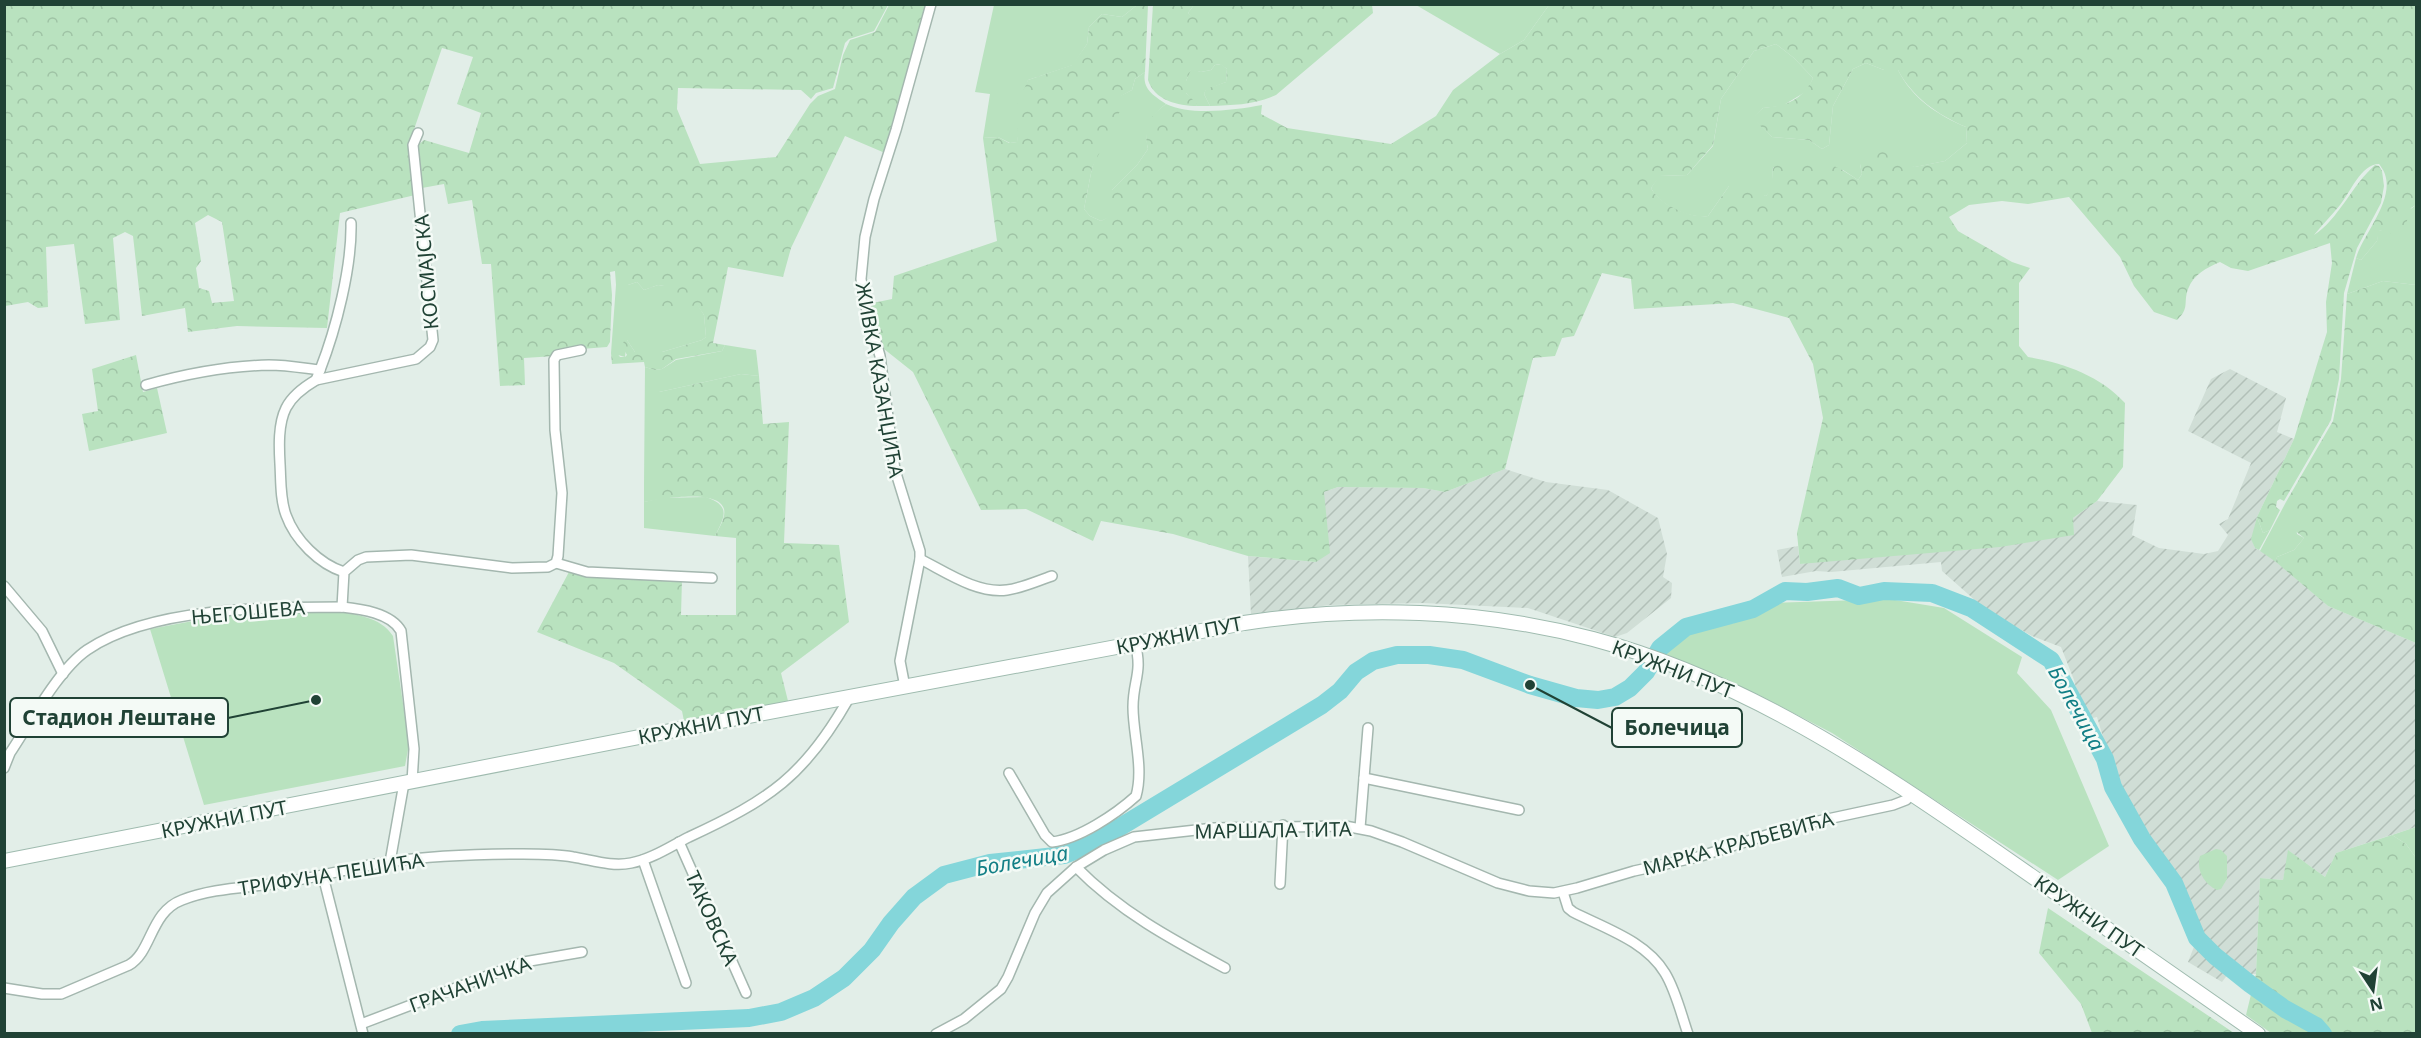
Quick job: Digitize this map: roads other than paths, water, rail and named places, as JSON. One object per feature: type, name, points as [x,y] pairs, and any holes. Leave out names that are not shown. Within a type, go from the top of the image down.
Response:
[{"type":"main road","name":"КРУЖНИ ПУТ","points":[[4,861],[721,720],[1269,619],[1399,612],[1458,616],[1536,627],[1639,653],[1725,687],[1791,719],[1849,752],[1912,794],[2258,1034]]},
{"type":"street","name":"ЖИВКА КАЗАНЏИЋА","points":[[904,687],[900,661],[920,559],[918,543],[895,470],[880,356],[865,303],[861,279],[863,246],[874,199],[931,4]]},
{"type":"street","name":"КОСМАЈСКА","points":[[344,572],[311,552],[290,523],[283,502],[279,451],[282,419],[291,400],[305,386],[316,380],[416,359],[430,347],[433,340],[413,145],[418,133]]},
{"type":"street","points":[[316,380],[330,345],[340,301],[350,250],[351,224]]},
{"type":"street","points":[[556,563],[562,493],[555,430],[554,360],[557,355],[581,350]]},
{"type":"street","points":[[146,385],[170,378],[222,369],[269,365],[320,370]]},
{"type":"street","points":[[342,607],[344,572],[358,560],[366,557],[411,555],[512,568],[548,567],[556,563],[587,572],[712,578]]},
{"type":"street","points":[[920,559],[991,591],[1008,590],[1052,576]]},
{"type":"street","points":[[4,586],[42,631],[63,674]]},
{"type":"street","name":"ЊЕГОШЕВА","points":[[4,768],[10,753],[63,674],[86,651],[126,631],[224,611],[357,608],[392,620],[400,631],[413,736],[414,765],[390,862]]},
{"type":"street","points":[[1009,773],[1045,835],[1052,842],[1066,841],[1083,832],[1136,795],[1138,774],[1132,709],[1140,664],[1135,643]]},
{"type":"street","name":"ТРИФУНА ПЕШИЋА","points":[[4,988],[55,995],[69,992],[134,962],[160,917],[179,901],[205,893],[323,876],[390,862],[526,854],[550,854],[621,865],[643,860],[742,813],[794,776],[827,735],[849,698]]},
{"type":"street","points":[[1360,828],[1368,728]]},
{"type":"street","points":[[1364,778],[1519,810]]},
{"type":"street","name":"МАРКА КРАЉЕВИЋА","points":[[1563,892],[1634,871],[1698,857],[1785,829],[1893,805],[1906,800],[1912,794]]},
{"type":"street","points":[[1280,884],[1283,825]]},
{"type":"street","name":"МАРШАЛА ТИТА","points":[[936,1034],[964,1019],[1000,989],[1008,977],[1047,893],[1076,867],[1112,846],[1134,837],[1214,828],[1283,825],[1360,828],[1402,842],[1498,883],[1529,891],[1563,892]]},
{"type":"street","name":"ТАКОВСКА","points":[[679,842],[746,993]]},
{"type":"street","points":[[643,860],[686,983]]},
{"type":"street","points":[[1076,867],[1104,895],[1159,932],[1225,968]]},
{"type":"street","points":[[323,876],[362,1029]]},
{"type":"street","points":[[1563,892],[1568,908],[1573,912],[1624,938],[1658,962],[1669,980],[1689,1034]]},
{"type":"street","name":"ГРАЧАНИЧКА","points":[[362,1029],[516,964],[582,952]]},
{"type":"waterway","name":"Болечица","points":[[460,1034],[482,1030],[749,1018],[781,1012],[814,998],[844,978],[872,950],[891,923],[914,897],[944,875],[990,863],[1064,855],[1092,844],[1322,705],[1340,691],[1356,672],[1373,661],[1397,655],[1429,655],[1463,660],[1530,685],[1576,698],[1598,700],[1615,697],[1630,688],[1646,672],[1660,648],[1686,627],[1753,609],[1785,591],[1807,592],[1838,588],[1859,596],[1884,591],[1932,593],[1971,608],[2051,660],[2105,759],[2113,787],[2142,839],[2174,883],[2197,938],[2250,984],[2285,1009],[2316,1026],[2323,1034]]},
{"type":"place","name":"Болечица","points":[[1530,685]]},
{"type":"place","name":"Стадион Лештане","points":[[316,700]]}]
